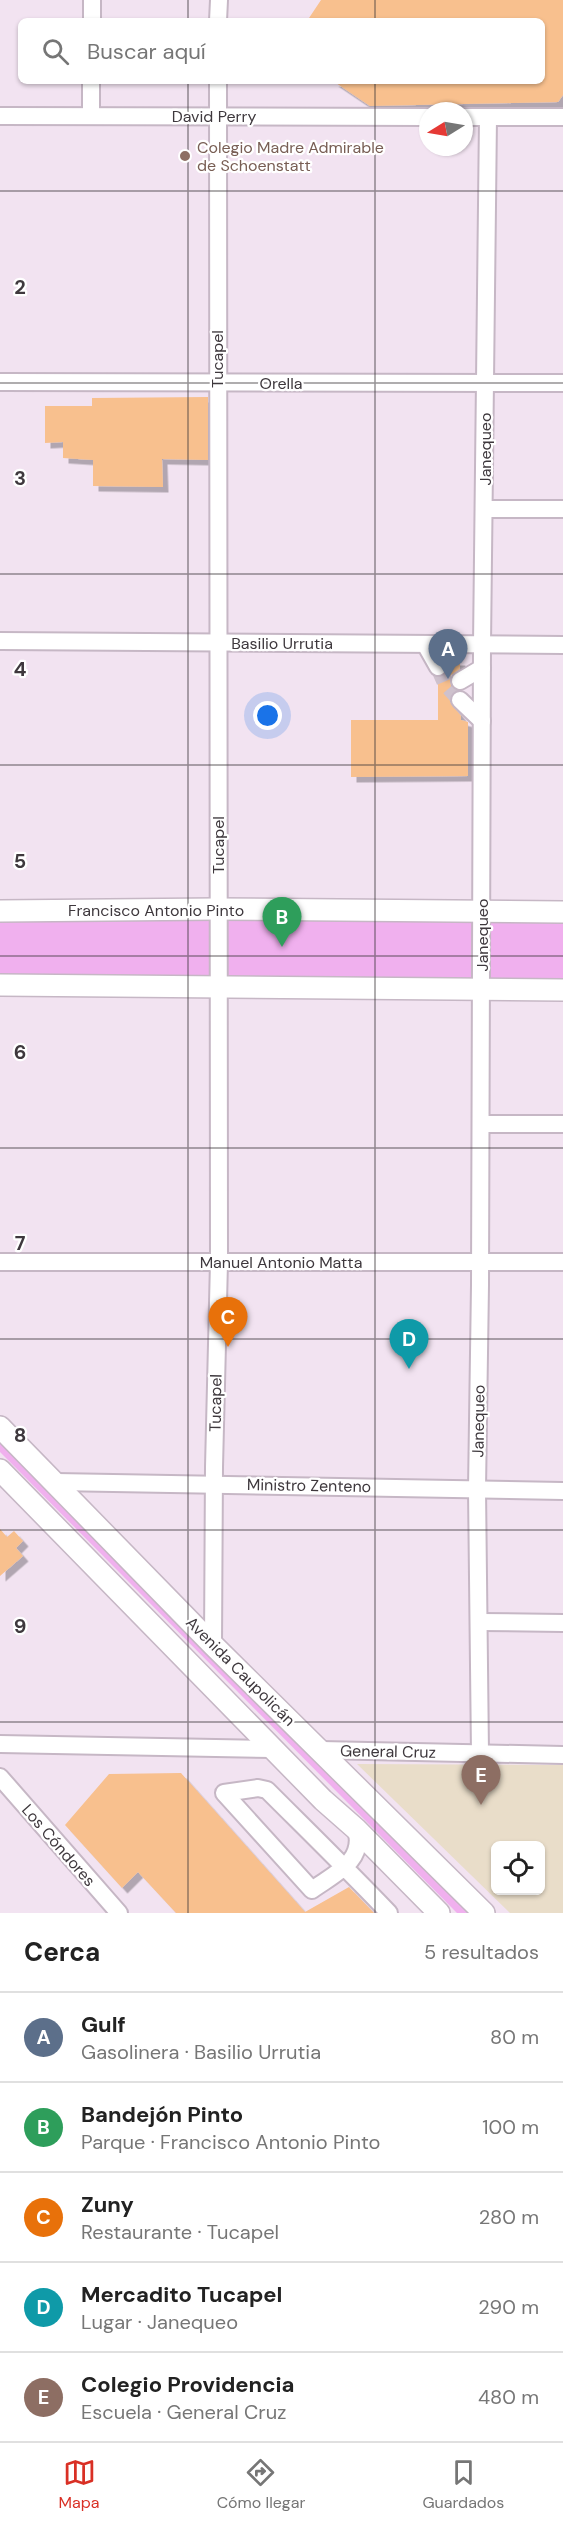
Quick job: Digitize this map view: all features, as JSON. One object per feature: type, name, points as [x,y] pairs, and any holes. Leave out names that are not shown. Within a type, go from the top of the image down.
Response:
[{"type":"main road","name":"Francisco Antonio Pinto","points":[[0,911],[218,909],[563,912]]},
{"type":"main road","points":[[0,985],[563,990]]},
{"type":"main road","name":"Avenida Caupolicán","points":[[0,1427],[213,1645],[484,1913]]},
{"type":"main road","points":[[0,1470],[28,1481],[56,1482]]},
{"type":"main road","name":"Avenida Caupolicán","points":[[0,1470],[244,1720],[439,1913]]},
{"type":"street","points":[[92,0],[92,18]]},
{"type":"street","points":[[218,18],[219,0]]},
{"type":"street","points":[[91,84],[91,116]]},
{"type":"street","name":"Tucapel","points":[[213,1645],[219,1262],[218,84]]},
{"type":"street","name":"David Perry","points":[[0,116],[419,117]]},
{"type":"street","points":[[473,117],[563,117]]},
{"type":"street","name":"Janequeo","points":[[480,1753],[477,1489],[488,117]]},
{"type":"street","name":"Orella","points":[[0,382],[563,383]]},
{"type":"street","points":[[485,509],[563,509]]},
{"type":"street","name":"Basilio Urrutia","points":[[0,641],[563,645]]},
{"type":"street","points":[[425,644],[438,667]]},
{"type":"street","points":[[460,681],[483,668]]},
{"type":"street","points":[[460,700],[482,721]]},
{"type":"street","points":[[481,1124],[563,1124]]},
{"type":"street","name":"Manuel Antonio Matta","points":[[0,1262],[563,1262]]},
{"type":"street","name":"Ministro Zenteno","points":[[56,1482],[214,1483],[563,1491]]},
{"type":"street","points":[[480,1622],[563,1623]]},
{"type":"street","points":[[232,1748],[240,1743],[244,1720]]},
{"type":"street","points":[[0,1744],[273,1749]]},
{"type":"street","name":"General Cruz","points":[[321,1750],[563,1755]]},
{"type":"street","name":"Los Cóndores","points":[[0,1777],[119,1913]]},
{"type":"street","points":[[356,1829],[359,1846],[357,1855],[344,1867],[312,1890],[224,1793],[258,1788],[267,1790],[344,1867],[389,1913]]},
{"type":"shaded area","points":[[0,917],[563,918],[563,978],[0,977]]},
{"type":"shaded area","points":[[0,1435],[478,1913],[457,1913],[0,1452]]},
{"type":"shaded area","points":[[357,1764],[563,1765],[563,1913],[510,1913],[492,1895],[545,1895],[545,1841],[491,1841],[491,1894]]},
{"type":"building","points":[[321,0],[563,0],[563,95],[558,102],[473,104],[473,102],[419,102],[419,105],[370,106],[337,84],[545,84],[545,18],[309,18]]},
{"type":"building","points":[[208,397],[208,460],[162,459],[163,487],[93,486],[93,460],[63,458],[63,442],[45,443],[45,406],[92,406],[92,398]]},
{"type":"building","points":[[446,660],[460,660],[460,669],[451,675],[451,687],[456,691],[450,697],[450,702],[461,716],[461,720],[468,722],[468,776],[351,777],[351,720],[438,720],[438,677],[447,672]]},
{"type":"building","points":[[0,1529],[7,1537],[14,1531],[23,1541],[16,1548],[23,1556],[0,1576]]},
{"type":"building","points":[[181,1773],[305,1912],[349,1887],[374,1913],[176,1913],[138,1872],[122,1888],[65,1825],[109,1774]]},
{"type":"tunnel","points":[[438,667],[445,683],[460,700]]},
{"type":"place","name":"Colegio Madre Admirable de Schoenstatt","points":[[185,156]]},
{"type":"place","name":"Gulf","points":[[448,679]]},
{"type":"place","name":"Bandejón Pinto","points":[[282,947]]},
{"type":"place","name":"Zuny","points":[[228,1347]]},
{"type":"place","name":"Mercadito Tucapel","points":[[409,1369]]},
{"type":"place","name":"Colegio Providencia","points":[[481,1805]]}]
